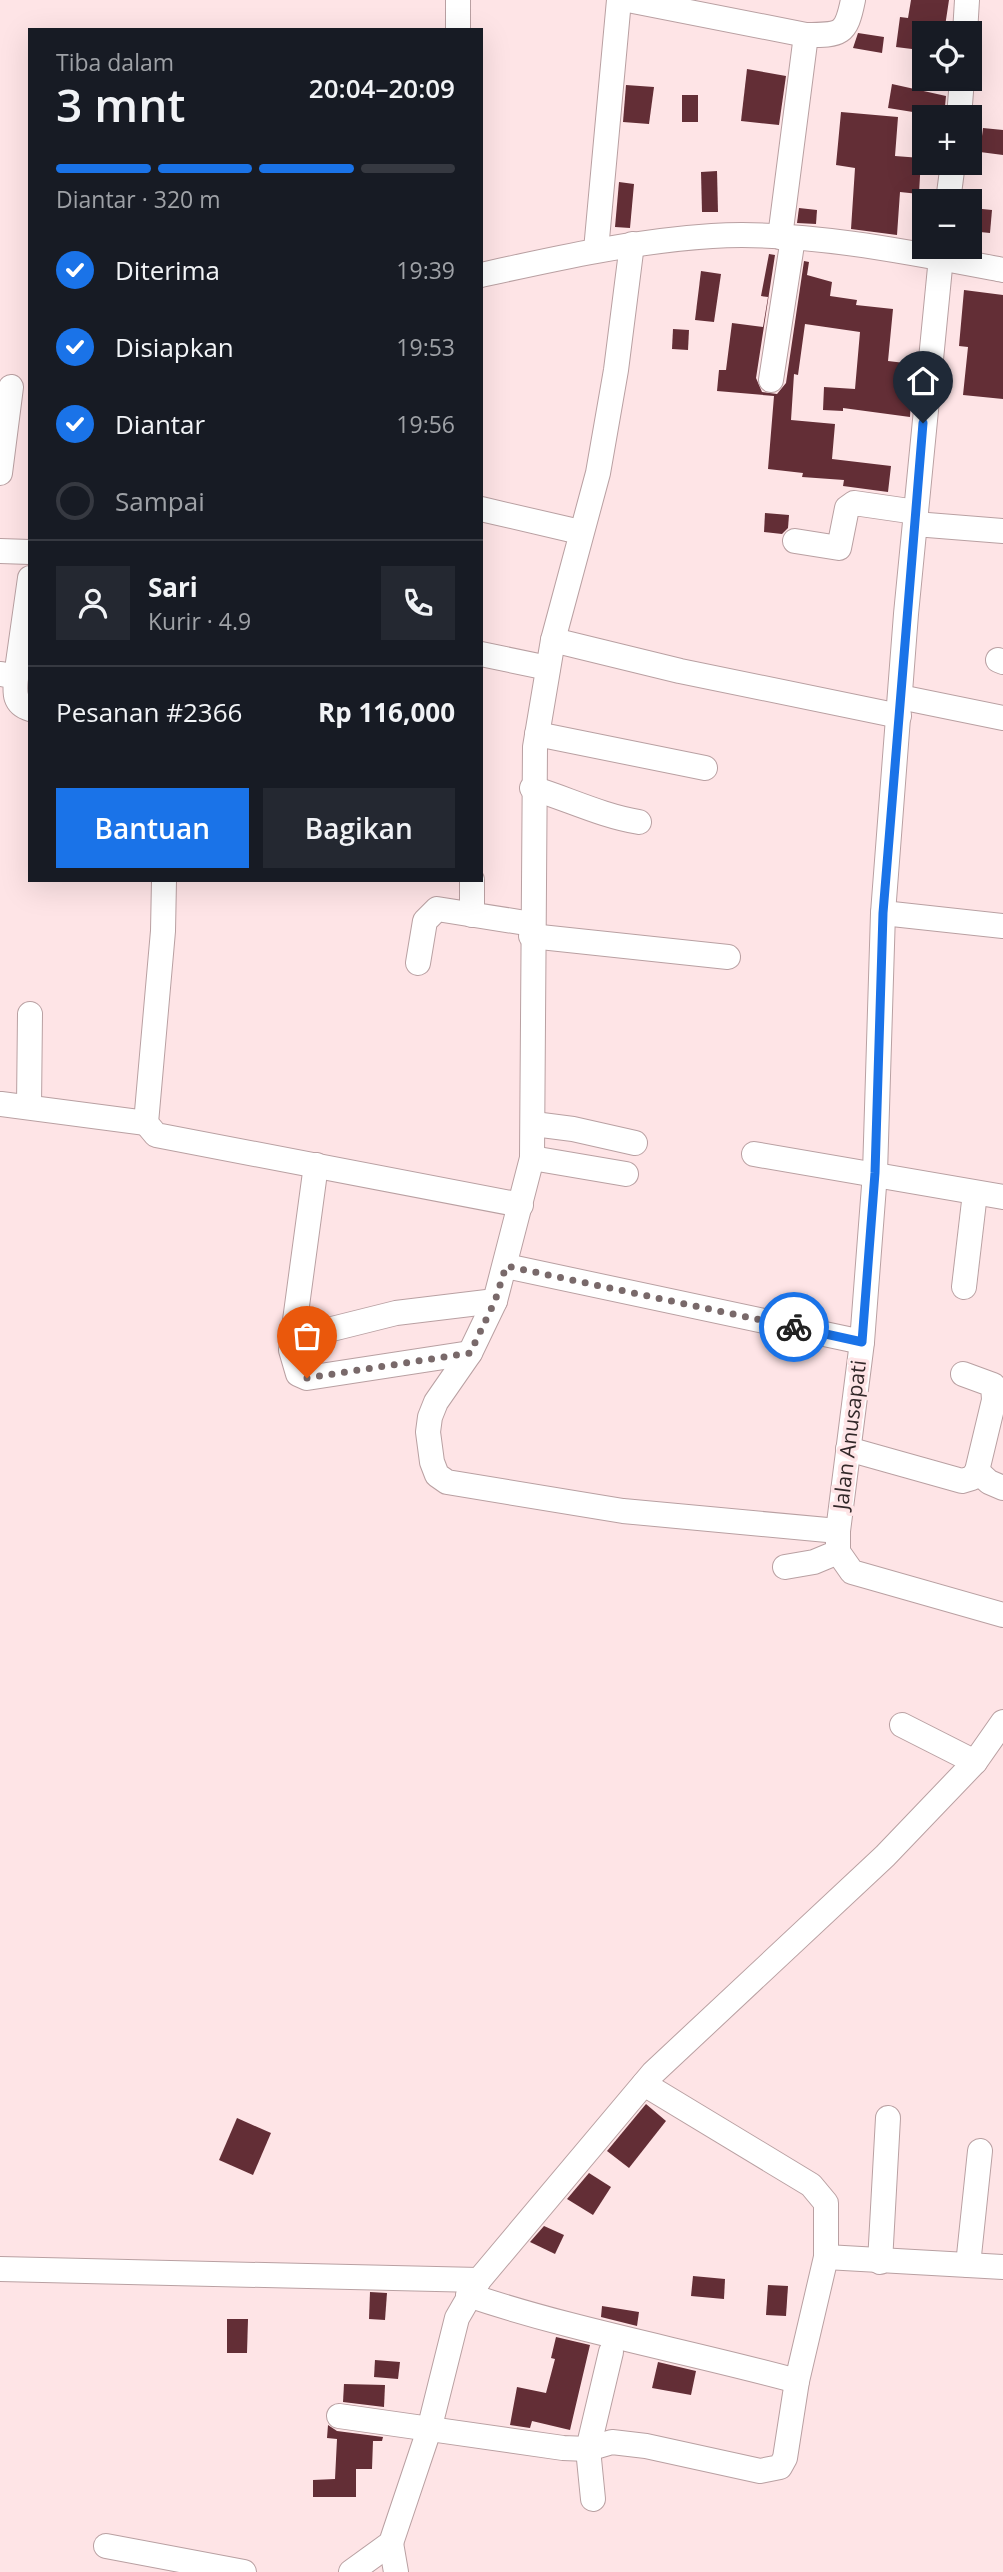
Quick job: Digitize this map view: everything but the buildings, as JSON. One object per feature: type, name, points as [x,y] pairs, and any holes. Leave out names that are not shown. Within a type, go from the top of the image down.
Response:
[{"type":"street","points":[[457,0],[458,28]]},
{"type":"street","points":[[596,250],[619,0]]},
{"type":"street","points":[[628,0],[733,9],[806,35],[832,35],[844,30],[849,23],[853,0]]},
{"type":"street","points":[[966,21],[967,0]]},
{"type":"street","points":[[771,380],[806,35]]},
{"type":"street","points":[[483,275],[596,250],[714,236],[786,237],[912,249]]},
{"type":"street","points":[[632,244],[608,425],[598,473],[553,640],[537,733],[532,788],[532,1158],[495,1301],[470,1353],[436,1402],[430,1417],[432,1462],[437,1475],[447,1482],[623,1511],[838,1541]]},
{"type":"street","name":"Jalan Anusapati","points":[[838,1541],[862,1342],[875,1173],[883,913],[915,518],[940,259]]},
{"type":"street","points":[[965,259],[1003,270]]},
{"type":"street","points":[[0,473],[13,386]]},
{"type":"street","points":[[795,541],[839,548],[848,508],[854,503],[915,518],[1003,531]]},
{"type":"street","points":[[483,509],[580,532]]},
{"type":"street","points":[[0,551],[28,552]]},
{"type":"street","points":[[28,587],[8,676],[16,698],[21,706],[28,708]]},
{"type":"street","points":[[553,640],[680,671],[900,706],[1003,718]]},
{"type":"street","points":[[483,654],[548,668]]},
{"type":"street","points":[[537,733],[705,768]]},
{"type":"street","points":[[532,788],[578,802],[611,817],[639,822]]},
{"type":"street","points":[[146,1123],[163,931],[164,882]]},
{"type":"street","points":[[472,882],[472,915]]},
{"type":"street","points":[[418,962],[425,921],[437,909],[531,930],[728,957]]},
{"type":"street","points":[[883,913],[1003,926]]},
{"type":"street","points":[[29,1106],[30,1014]]},
{"type":"street","points":[[1,1104],[146,1123],[156,1135],[521,1205]]},
{"type":"street","points":[[534,1124],[573,1129],[635,1143]]},
{"type":"street","points":[[754,1154],[1003,1197]]},
{"type":"street","points":[[532,1158],[626,1174]]},
{"type":"street","points":[[316,1165],[292,1339],[295,1369],[307,1378],[470,1353]]},
{"type":"street","points":[[964,1287],[975,1193]]},
{"type":"street","points":[[506,1266],[862,1342]]},
{"type":"street","points":[[292,1339],[396,1313],[495,1301]]},
{"type":"street","points":[[848,1450],[962,1480],[972,1478],[977,1471],[998,1386],[963,1374]]},
{"type":"street","points":[[977,1471],[989,1482],[1003,1488]]},
{"type":"street","points":[[785,1567],[814,1562],[838,1541]]},
{"type":"street","points":[[838,1541],[852,1572],[1003,1615]]},
{"type":"street","points":[[396,2572],[391,2543],[429,2430],[448,2346],[473,2288],[644,2084],[886,1856],[975,1762],[1003,1722]]},
{"type":"street","points":[[902,1726],[975,1762]]},
{"type":"street","points":[[339,2416],[587,2449],[611,2442],[771,2471],[780,2467],[785,2458],[797,2381],[826,2257],[828,2216],[820,2193],[644,2084]]},
{"type":"street","points":[[880,2262],[888,2118]]},
{"type":"street","points":[[968,2265],[980,2151]]},
{"type":"street","points":[[826,2257],[1003,2267]]},
{"type":"street","points":[[0,2269],[473,2288],[543,2320],[615,2335],[797,2381]]},
{"type":"street","points":[[593,2498],[587,2449],[611,2352]]},
{"type":"street","points":[[351,2572],[369,2556],[391,2543]]},
{"type":"street","points":[[106,2546],[244,2572]]},
{"type":"way so far","points":[[307,1378],[470,1353],[495,1301],[506,1266],[794,1327]]},
{"type":"route","points":[[794,1327],[862,1342],[875,1173],[883,913],[923,423]]}]
